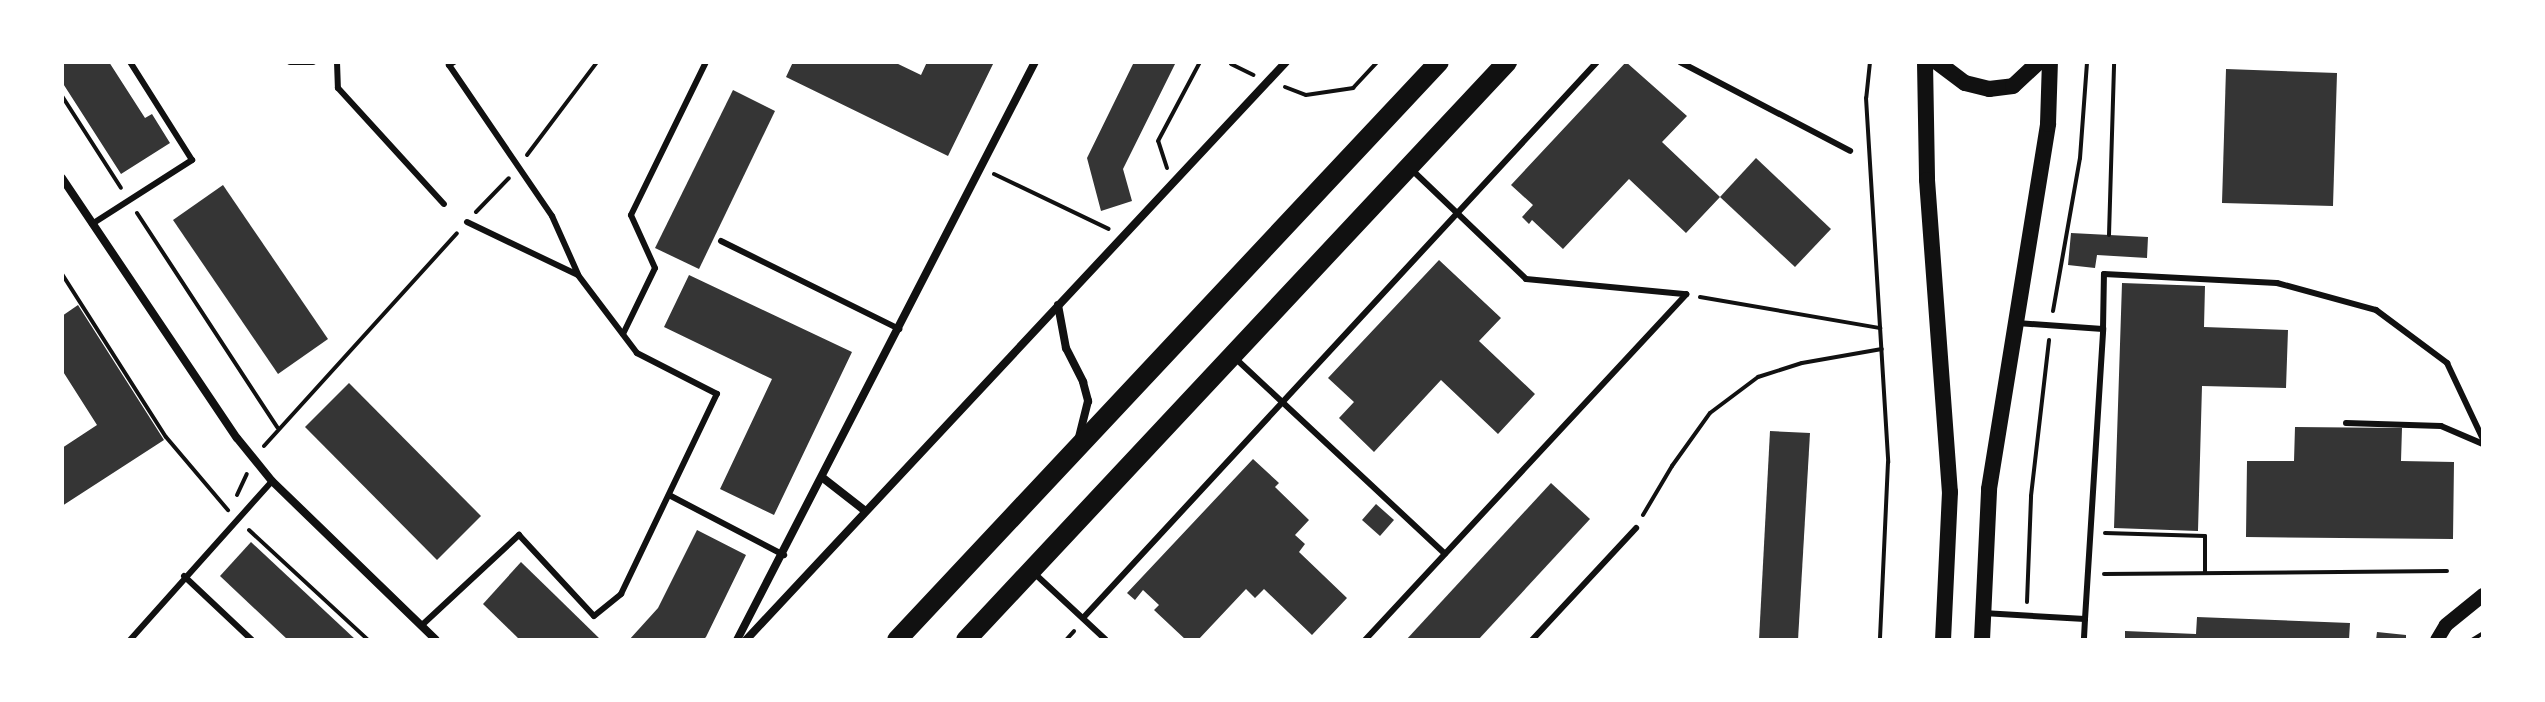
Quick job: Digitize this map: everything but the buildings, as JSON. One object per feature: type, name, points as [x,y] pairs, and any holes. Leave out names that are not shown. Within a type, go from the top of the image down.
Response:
[{"type":"main road","points":[[897,640],[1439,62]]},
{"type":"main road","points":[[966,640],[1507,62]]},
{"type":"main road","points":[[1925,62],[1927,180],[1950,492],[1943,640]]},
{"type":"main road","points":[[1937,62],[1965,83],[1989,89],[2013,86],[2039,62]]},
{"type":"main road","points":[[1982,640],[1989,489],[2048,124],[2050,62]]},
{"type":"street","points":[[737,640],[784,555],[1035,62]]},
{"type":"street","points":[[746,640],[864,510],[1286,62]]},
{"type":"street","points":[[62,178],[237,438],[272,481],[436,640]]},
{"type":"street","points":[[1058,305],[1066,348],[1083,382],[1088,401],[1074,450]]},
{"type":"street","points":[[823,478],[864,510]]},
{"type":"street","points":[[2437,640],[2461,611],[2483,595]]},
{"type":"lane","points":[[92,224],[192,160],[130,62]]},
{"type":"lane","points":[[290,62],[313,62]]},
{"type":"lane","points":[[337,62],[338,88],[444,204]]},
{"type":"lane","points":[[421,626],[519,535],[594,616],[621,594],[717,394],[637,353],[578,275],[552,216],[449,65],[454,62]]},
{"type":"lane","points":[[623,334],[655,268],[631,215],[706,62]]},
{"type":"lane","points":[[1083,618],[1597,62]]},
{"type":"lane","points":[[1680,62],[1850,151]]},
{"type":"lane","points":[[1408,167],[1526,279],[1686,294]]},
{"type":"lane","points":[[467,222],[578,275]]},
{"type":"lane","points":[[721,241],[899,329]]},
{"type":"lane","points":[[2084,640],[2104,274],[2277,283],[2376,310],[2447,363],[2483,441]]},
{"type":"lane","points":[[1365,640],[1686,294]]},
{"type":"lane","points":[[2016,323],[2103,329]]},
{"type":"lane","points":[[1232,355],[1445,554]]},
{"type":"lane","points":[[2346,423],[2441,426],[2483,441]]},
{"type":"lane","points":[[130,640],[272,481]]},
{"type":"lane","points":[[669,495],[784,555]]},
{"type":"lane","points":[[1532,640],[1636,528]]},
{"type":"lane","points":[[1031,570],[1106,640]]},
{"type":"lane","points":[[184,576],[252,640]]},
{"type":"lane","points":[[1983,613],[2085,619]]},
{"type":"path","points":[[62,96],[277,427],[519,166],[597,62]]},
{"type":"path","points":[[1167,168],[1158,141],[1200,62]]},
{"type":"path","points":[[1231,64],[1306,95],[1353,88],[1377,62]]},
{"type":"path","points":[[1870,62],[1866,98],[1888,462],[1880,640]]},
{"type":"path","points":[[2026,616],[2031,496],[2051,325],[2080,158],[2087,62]]},
{"type":"path","points":[[2109,235],[2114,62]]},
{"type":"path","points":[[981,168],[1109,230]]},
{"type":"path","points":[[62,274],[166,437],[236,518],[368,640]]},
{"type":"path","points":[[1686,294],[1880,328]]},
{"type":"path","points":[[1636,528],[1672,466],[1710,413],[1758,377],[1802,363],[1882,349]]},
{"type":"path","points":[[2102,533],[2205,536],[2205,573]]},
{"type":"path","points":[[2106,574],[2447,571]]},
{"type":"path","points":[[2472,640],[2483,633]]}]
